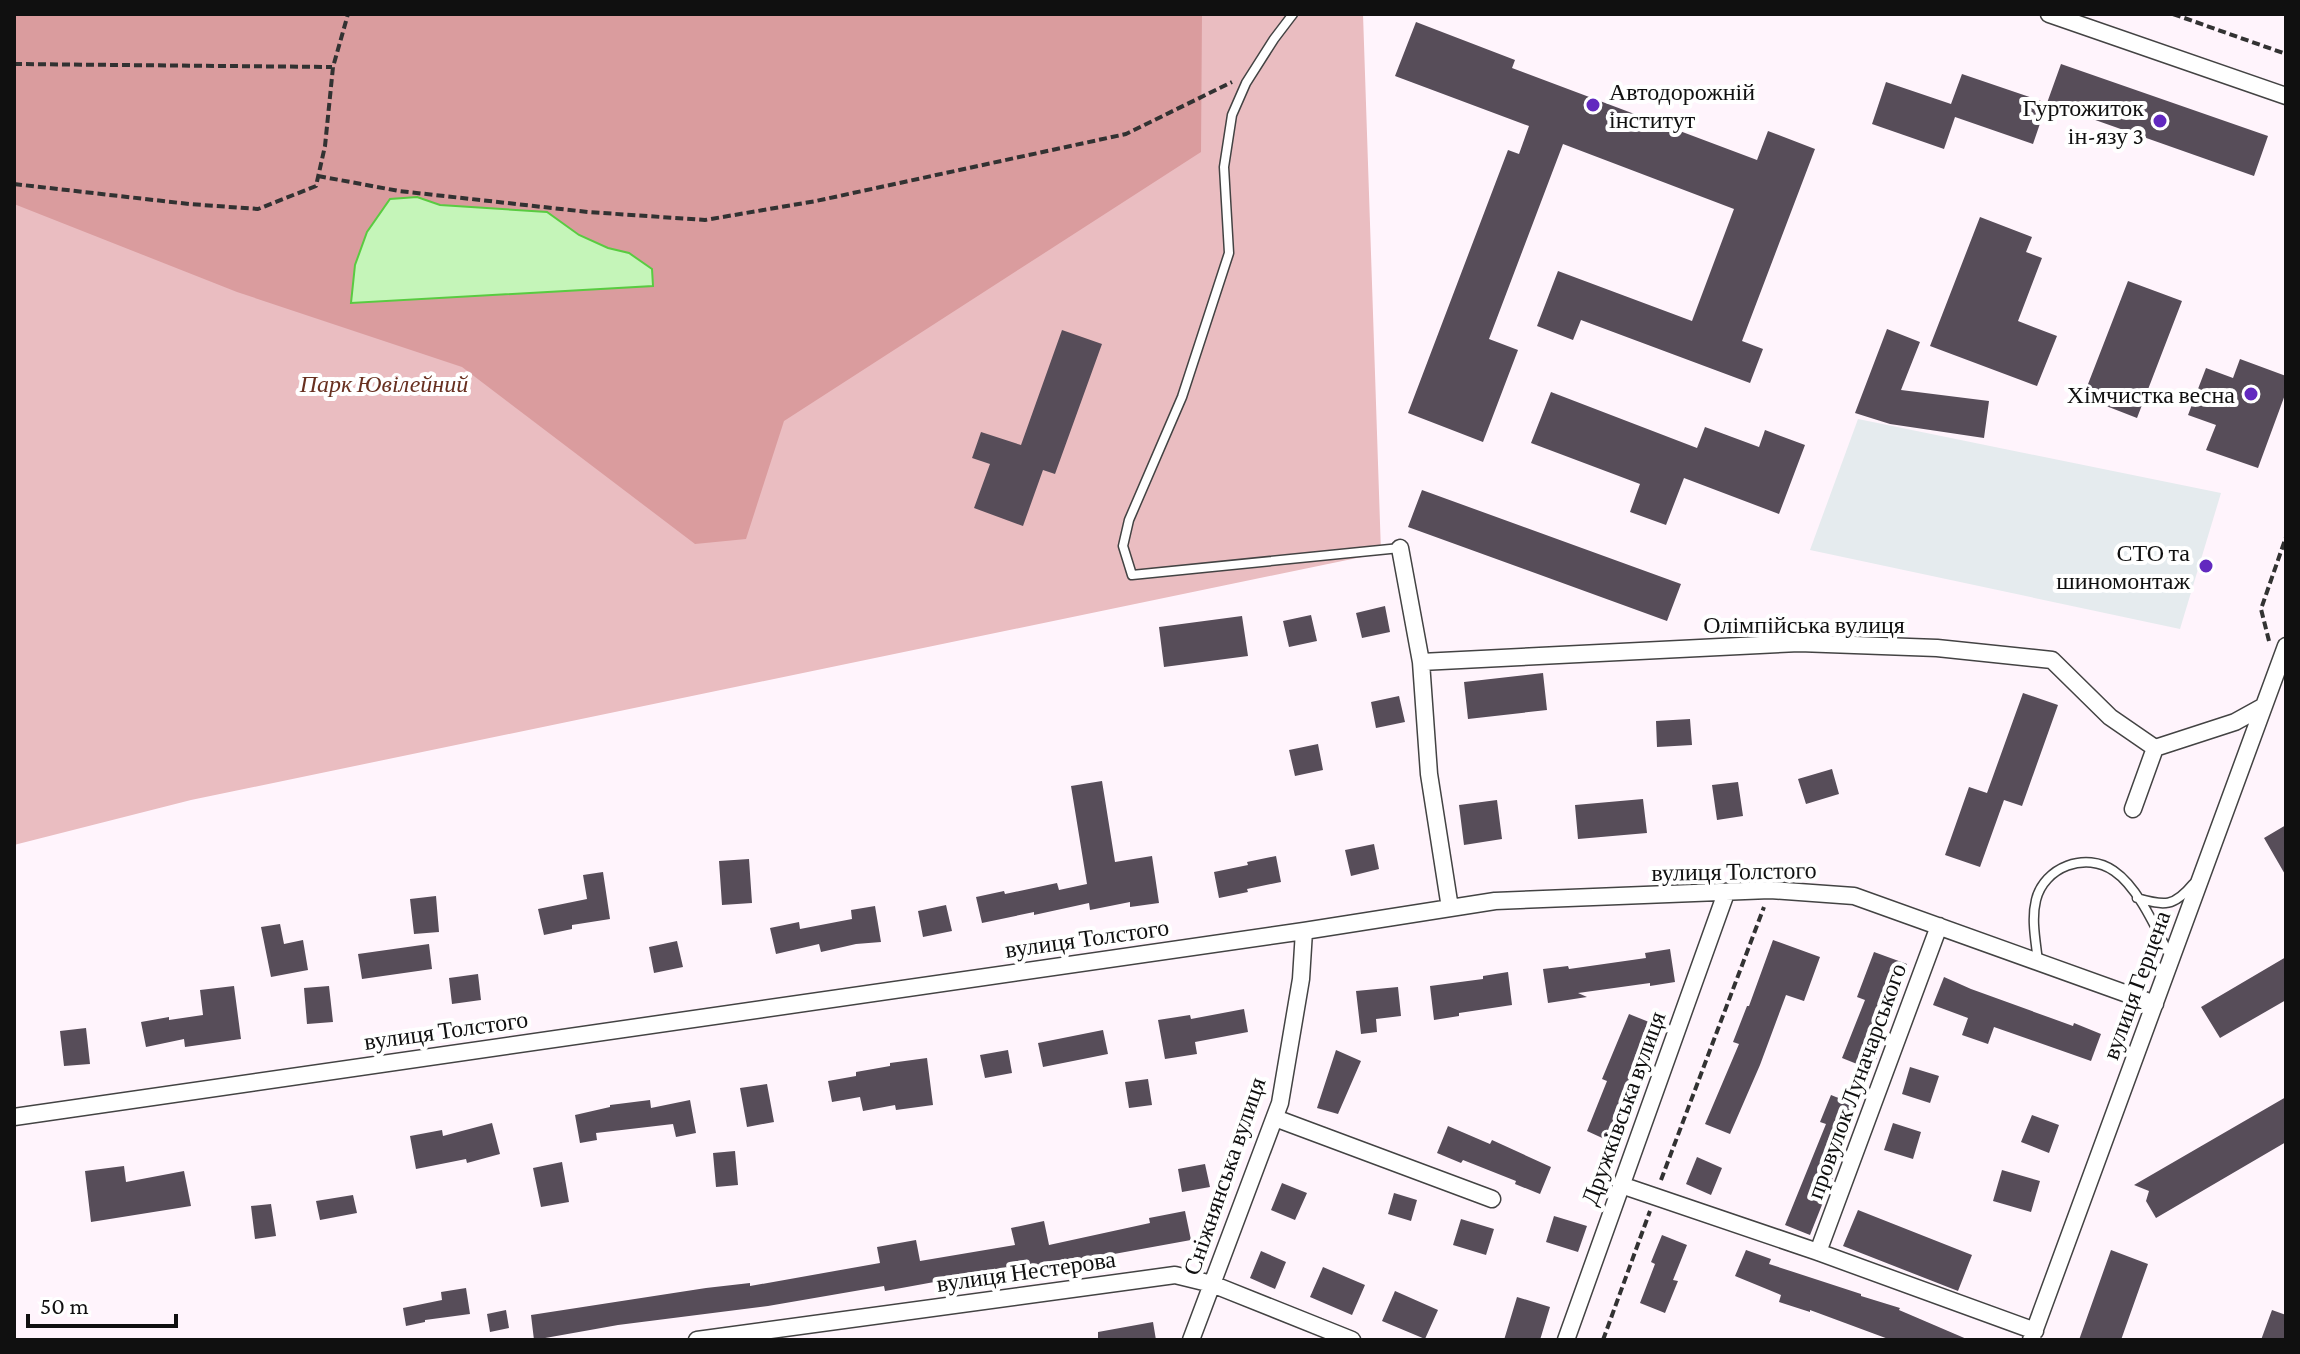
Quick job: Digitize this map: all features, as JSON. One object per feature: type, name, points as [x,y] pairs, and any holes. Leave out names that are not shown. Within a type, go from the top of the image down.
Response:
[{"type":"street","points":[[2049,14],[2286,96]]},
{"type":"street","points":[[1400,548],[1421,662],[1429,774],[1450,908]]},
{"type":"street","name":"Олімпійська вулиця","points":[[1421,662],[1799,643],[1937,648],[2052,660],[2110,717],[2155,748]]},
{"type":"street","name":"вулиця Герцена","points":[[2033,1336],[2264,706],[2281,675],[2286,646]]},
{"type":"street","points":[[2133,809],[2155,748],[2235,722],[2264,706]]},
{"type":"street","name":"вулиця Толстого","points":[[14,1117],[1495,901],[1770,890],[1854,896],[2155,1004]]},
{"type":"street","name":"Дружківська вулиця","points":[[1566,1340],[1726,893]]},
{"type":"street","name":"провулок Луначарського","points":[[1818,1252],[1939,926]]},
{"type":"street","name":"Сніжнянська вулиця","points":[[1191,1340],[1280,1103],[1301,979],[1304,931]]},
{"type":"street","points":[[1275,1118],[1492,1199]]},
{"type":"street","points":[[1621,1185],[1818,1252],[2033,1336]]},
{"type":"street","name":"вулиця Нестерова","points":[[707,1339],[1175,1275],[1212,1284],[1352,1340]]},
{"type":"lane","points":[[1293,14],[1246,83],[1232,115],[1224,167],[1229,253],[1182,397],[1129,520],[1123,546],[1132,575],[1400,548]]},
{"type":"lane","points":[[2038,962],[2034,914],[2036,898],[2046,881],[2056,872],[2072,862],[2094,861],[2113,870],[2126,881],[2172,959]]},
{"type":"lane","points":[[2137,898],[2156,904],[2172,904],[2204,871]]},
{"type":"path","points":[[14,184],[258,209],[316,186],[325,146],[333,67],[348,14]]},
{"type":"path","points":[[2173,14],[2286,54]]},
{"type":"path","points":[[14,64],[333,67]]},
{"type":"path","points":[[318,176],[412,193],[588,212],[705,220],[845,195],[1126,134],[1255,69]]},
{"type":"path","points":[[2281,675],[2261,609],[2286,537]]},
{"type":"path","points":[[1603,1340],[1770,890]]},
{"type":"shaded area","points":[[14,14],[1202,14],[1201,152],[784,421],[746,539],[695,544],[462,367],[237,292],[14,204]]},
{"type":"shaded area","points":[[417,197],[440,205],[547,212],[579,235],[608,248],[629,253],[652,269],[653,286],[351,303],[355,265],[367,232],[390,199]]},
{"type":"shaded area","points":[[1858,419],[2221,493],[2180,629],[1810,550]]},
{"type":"green space","name":"Парк Ювілейний","points":[[14,14],[1363,14],[1381,553],[191,800],[14,845]]},
{"type":"building","points":[[1416,22],[1515,60],[1512,68],[1757,160],[1768,131],[1815,149],[1742,341],[1763,349],[1750,383],[1581,320],[1573,340],[1537,326],[1558,271],[1692,321],[1734,209],[1563,144],[1489,339],[1518,350],[1483,442],[1408,413],[1508,150],[1519,154],[1529,126],[1395,76]]},
{"type":"building","points":[[2061,64],[2268,136],[2254,176],[2047,103]]},
{"type":"building","points":[[1962,74],[2047,103],[2033,144],[1955,117],[1944,149],[1872,124],[1886,82],[1951,104]]},
{"type":"building","points":[[1980,217],[2032,237],[2026,252],[2042,258],[2018,321],[2057,336],[2037,386],[1930,346]]},
{"type":"building","points":[[2128,281],[2182,301],[2137,418],[2083,397]]},
{"type":"building","points":[[1887,329],[1920,342],[1901,390],[1989,401],[1984,438],[1890,424],[1855,413]]},
{"type":"building","points":[[1062,330],[1102,344],[1055,474],[1043,470],[1023,526],[974,508],[990,464],[972,458],[981,432],[1021,445]]},
{"type":"building","points":[[2240,359],[2286,376],[2286,392],[2258,468],[2206,450],[2216,425],[2188,415],[2206,368],[2233,378]]},
{"type":"building","points":[[1551,392],[1697,448],[1705,427],[1759,447],[1765,430],[1805,445],[1779,514],[1684,478],[1666,525],[1630,512],[1640,484],[1531,443]]},
{"type":"building","points":[[1422,490],[1681,584],[1667,621],[1408,527]]},
{"type":"building","points":[[1385,606],[1390,632],[1362,638],[1356,613]]},
{"type":"building","points":[[1311,615],[1317,641],[1289,647],[1283,621]]},
{"type":"building","points":[[1242,616],[1248,656],[1164,667],[1159,627]]},
{"type":"building","points":[[1543,673],[1547,710],[1468,719],[1464,682]]},
{"type":"building","points":[[2023,693],[2058,705],[2022,806],[2004,800],[1980,867],[1945,855],[1969,787],[1987,793]]},
{"type":"building","points":[[1399,696],[1405,722],[1376,728],[1371,702]]},
{"type":"building","points":[[1690,719],[1692,745],[1657,747],[1656,721]]},
{"type":"building","points":[[1318,744],[1323,770],[1295,776],[1289,750]]},
{"type":"building","points":[[1832,769],[1839,794],[1806,804],[1798,779]]},
{"type":"building","points":[[1102,781],[1115,862],[1152,856],[1159,903],[1130,907],[1130,902],[1090,910],[1089,903],[982,923],[976,897],[1057,883],[1059,890],[1087,884],[1071,786]]},
{"type":"building","points":[[1738,782],[1743,816],[1717,820],[1712,785]]},
{"type":"building","points":[[1643,799],[1647,833],[1578,839],[1575,805]]},
{"type":"building","points":[[1497,800],[1502,839],[1464,845],[1459,805]]},
{"type":"building","points":[[2286,825],[2286,876],[2264,838]]},
{"type":"building","points":[[1374,844],[1379,869],[1351,876],[1345,850]]},
{"type":"building","points":[[1276,856],[1281,882],[1219,898],[1214,872]]},
{"type":"building","points":[[749,859],[752,903],[722,905],[719,861]]},
{"type":"building","points":[[603,872],[610,919],[572,925],[572,929],[544,935],[538,909],[587,899],[583,875]]},
{"type":"building","points":[[436,896],[439,932],[414,934],[410,899]]},
{"type":"building","points":[[946,905],[952,931],[923,937],[918,911]]},
{"type":"building","points":[[875,906],[881,942],[821,952],[819,944],[776,954],[770,928],[799,922],[800,929],[852,919],[851,910]]},
{"type":"building","points":[[280,924],[284,944],[303,940],[308,970],[271,977],[261,927]]},
{"type":"building","points":[[1773,940],[1820,957],[1804,1001],[1786,995],[1730,1134],[1705,1124],[1739,1044],[1733,1042]]},
{"type":"building","points":[[677,941],[683,967],[654,973],[649,947]]},
{"type":"building","points":[[429,944],[432,969],[362,979],[358,954]]},
{"type":"building","points":[[1670,949],[1675,982],[1578,993],[1587,997],[1548,1003],[1543,969],[1568,966],[1569,969],[1646,958],[1645,953]]},
{"type":"building","points":[[1874,952],[1907,964],[1882,1032],[1886,1034],[1872,1070],[1842,1058],[1865,1000],[1857,997]]},
{"type":"building","points":[[2286,957],[2286,1000],[2220,1038],[2201,1007]]},
{"type":"building","points":[[1508,972],[1512,1005],[1434,1020],[1430,986],[1483,979],[1483,976]]},
{"type":"building","points":[[478,974],[481,1000],[452,1004],[449,978]]},
{"type":"building","points":[[1944,977],[2101,1034],[2091,1061],[1994,1027],[1988,1044],[1962,1035],[1968,1018],[1933,1005]]},
{"type":"building","points":[[234,986],[241,1039],[185,1047],[184,1039],[146,1047],[141,1022],[203,1015],[200,990]]},
{"type":"building","points":[[329,986],[333,1022],[307,1024],[304,988]]},
{"type":"building","points":[[1398,987],[1401,1016],[1376,1019],[1377,1032],[1361,1034],[1356,991]]},
{"type":"building","points":[[1244,1009],[1248,1032],[1195,1042],[1197,1054],[1165,1059],[1158,1020],[1190,1015],[1191,1019]]},
{"type":"building","points":[[1629,1014],[1654,1024],[1617,1113],[1623,1115],[1611,1142],[1587,1131],[1607,1081],[1602,1079]]},
{"type":"building","points":[[86,1028],[90,1064],[64,1066],[60,1031]]},
{"type":"building","points":[[1103,1030],[1108,1054],[1043,1067],[1038,1043]]},
{"type":"building","points":[[1008,1050],[1012,1073],[985,1078],[980,1055]]},
{"type":"building","points":[[1336,1050],[1361,1061],[1338,1114],[1317,1108]]},
{"type":"building","points":[[927,1058],[933,1105],[896,1110],[895,1105],[863,1111],[860,1097],[832,1102],[828,1081],[856,1076],[856,1072],[890,1066],[890,1063]]},
{"type":"building","points":[[1910,1067],[1939,1076],[1930,1103],[1902,1094]]},
{"type":"building","points":[[1148,1079],[1152,1105],[1129,1108],[1125,1082]]},
{"type":"building","points":[[767,1084],[774,1122],[747,1127],[740,1088]]},
{"type":"building","points":[[1831,1095],[1856,1105],[1835,1155],[1841,1157],[1810,1235],[1785,1225],[1826,1124],[1820,1122]]},
{"type":"building","points":[[2286,1097],[2286,1142],[2156,1218],[2146,1201],[2149,1191],[2134,1185]]},
{"type":"building","points":[[650,1100],[651,1108],[690,1100],[696,1133],[676,1137],[673,1124],[596,1133],[597,1140],[580,1143],[575,1115],[610,1105]]},
{"type":"building","points":[[2032,1115],[2059,1125],[2049,1153],[2021,1142]]},
{"type":"building","points":[[492,1123],[500,1154],[467,1163],[466,1159],[416,1169],[410,1136],[442,1130],[443,1136]]},
{"type":"building","points":[[1893,1123],[1921,1132],[1913,1159],[1884,1150]]},
{"type":"building","points":[[1448,1126],[1490,1144],[1492,1140],[1551,1167],[1540,1194],[1515,1184],[1516,1181],[1437,1153]]},
{"type":"building","points":[[735,1151],[738,1185],[716,1187],[713,1153]]},
{"type":"building","points":[[1697,1157],[1722,1168],[1711,1195],[1686,1184]]},
{"type":"building","points":[[562,1162],[569,1202],[541,1207],[533,1168]]},
{"type":"building","points":[[1205,1164],[1210,1187],[1182,1192],[1178,1169]]},
{"type":"building","points":[[124,1166],[126,1182],[184,1171],[191,1206],[91,1222],[85,1171]]},
{"type":"building","points":[[2002,1170],[2040,1181],[2031,1212],[1993,1201]]},
{"type":"building","points":[[1282,1183],[1307,1193],[1295,1220],[1271,1210]]},
{"type":"building","points":[[1394,1193],[1417,1200],[1411,1221],[1388,1214]]},
{"type":"building","points":[[353,1195],[357,1213],[320,1220],[316,1201]]},
{"type":"building","points":[[271,1204],[276,1236],[255,1239],[251,1206]]},
{"type":"building","points":[[1858,1210],[1972,1255],[1958,1291],[1843,1246]]},
{"type":"building","points":[[1185,1211],[1191,1240],[1092,1258],[1092,1261],[1065,1266],[1063,1259],[1021,1270],[978,1274],[885,1291],[884,1286],[534,1340],[531,1315],[706,1288],[750,1283],[750,1286],[880,1263],[877,1247],[916,1240],[920,1261],[1015,1245],[1011,1228],[1044,1221],[1049,1245],[1150,1223],[1149,1218]]},
{"type":"building","points":[[1554,1216],[1587,1226],[1578,1252],[1546,1242]]},
{"type":"building","points":[[1461,1219],[1494,1229],[1486,1255],[1453,1245]]},
{"type":"building","points":[[1662,1235],[1687,1245],[1673,1280],[1678,1281],[1665,1313],[1640,1303]]},
{"type":"building","points":[[1746,1250],[1771,1259],[1769,1264],[1900,1308],[1969,1340],[1891,1340],[1779,1302],[1781,1295],[1735,1276]]},
{"type":"building","points":[[2111,1250],[2148,1264],[2121,1340],[2079,1340]]},
{"type":"building","points":[[1261,1251],[1286,1262],[1275,1289],[1250,1278]]},
{"type":"building","points":[[1323,1267],[1365,1285],[1352,1315],[1310,1297]]},
{"type":"building","points":[[466,1288],[470,1314],[406,1326],[403,1308],[442,1300],[441,1292]]},
{"type":"building","points":[[1395,1291],[1438,1310],[1425,1339],[1382,1321]]},
{"type":"building","points":[[1517,1297],[1550,1307],[1540,1340],[1504,1340]]},
{"type":"building","points":[[506,1310],[509,1328],[490,1332],[487,1314]]},
{"type":"building","points":[[2272,1310],[2286,1315],[2286,1340],[2261,1340]]},
{"type":"building","points":[[1153,1322],[1156,1340],[1098,1340],[1098,1332]]},
{"type":"place","name":"Автодорожній інститут","points":[[1593,105]]},
{"type":"place","name":"Гуртожиток ін-язу 3","points":[[2160,121]]},
{"type":"place","name":"Хімчистка весна","points":[[2251,394]]},
{"type":"place","name":"СТО та шиномонтаж","points":[[2206,566]]}]
